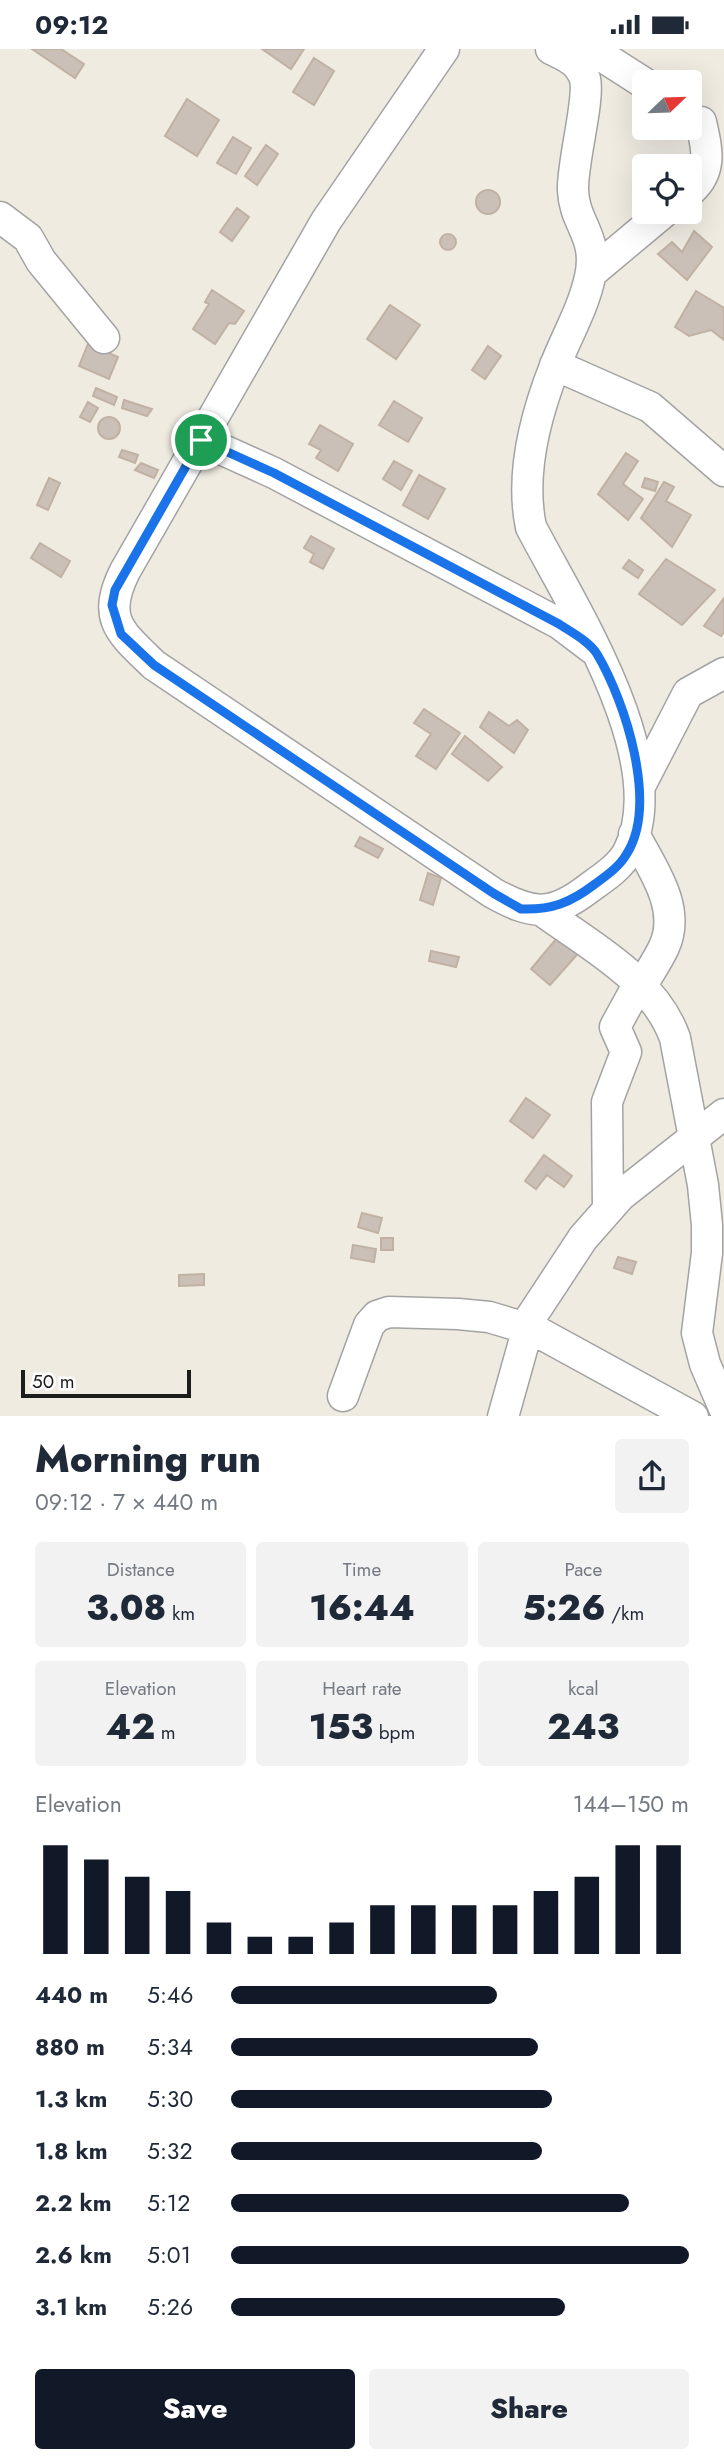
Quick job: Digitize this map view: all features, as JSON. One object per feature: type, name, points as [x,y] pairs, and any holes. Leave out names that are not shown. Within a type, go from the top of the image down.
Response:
[{"type":"street","points":[[444,49],[326,221],[115,590],[112,605],[121,634],[154,665],[493,893],[521,909],[559,907],[577,898],[611,872],[626,855],[634,834],[640,786],[688,693],[724,673]]},
{"type":"street","points":[[555,49],[577,63],[586,83],[573,194],[591,241],[591,273],[578,317],[555,365],[534,438],[527,494],[528,516],[531,527],[596,651],[617,698],[640,786]]},
{"type":"street","points":[[591,49],[632,75]]},
{"type":"street","points":[[702,178],[707,165],[705,125]]},
{"type":"street","points":[[0,217],[28,238],[41,261],[104,338]]},
{"type":"street","points":[[591,273],[650,224]]},
{"type":"street","points":[[555,365],[650,407],[724,471]]},
{"type":"street","points":[[201,440],[274,473],[559,624],[596,651]]},
{"type":"street","points":[[608,1209],[605,1118],[611,1087],[626,1052],[615,1027],[665,945],[670,910],[662,888],[634,834]]},
{"type":"street","points":[[541,910],[640,984],[661,1007],[675,1038],[695,1140],[703,1185],[707,1252]]},
{"type":"street","points":[[503,1416],[531,1317],[583,1238],[608,1209],[646,1174],[695,1140],[724,1114]]},
{"type":"street","points":[[724,1185],[707,1252],[697,1333],[705,1364],[724,1408]]},
{"type":"street","points":[[343,1396],[363,1339],[377,1316],[388,1312],[458,1314],[489,1317],[528,1327],[693,1416]]},
{"type":"building","points":[[32,49],[61,49],[84,64],[75,78]]},
{"type":"building","points":[[262,49],[304,49],[291,69]]},
{"type":"building","points":[[314,58],[334,71],[314,105],[293,92]]},
{"type":"building","points":[[187,99],[219,120],[197,156],[165,136]]},
{"type":"building","points":[[233,137],[251,148],[236,174],[217,163]]},
{"type":"building","points":[[266,145],[278,154],[257,185],[245,176]]},
{"type":"building","points":[[488,190],[496,194],[500,202],[496,210],[488,214],[480,210],[476,202],[480,194]]},
{"type":"building","points":[[237,208],[249,217],[232,241],[220,232]]},
{"type":"building","points":[[694,231],[712,247],[687,280],[658,254],[672,242],[682,252]]},
{"type":"building","points":[[448,234],[454,236],[454,248],[448,250],[442,248],[440,242],[442,236]]},
{"type":"building","points":[[212,290],[244,311],[235,324],[229,323],[215,344],[193,329],[209,304],[205,302]]},
{"type":"building","points":[[696,291],[724,308],[724,340],[711,330],[689,336],[675,327]]},
{"type":"building","points":[[390,305],[420,325],[396,359],[367,339]]},
{"type":"building","points":[[88,344],[118,357],[109,379],[79,366]]},
{"type":"building","points":[[488,346],[501,356],[485,379],[472,370]]},
{"type":"building","points":[[96,388],[117,397],[114,405],[93,396]]},
{"type":"building","points":[[124,400],[152,409],[147,416],[122,408]]},
{"type":"building","points":[[394,401],[422,418],[408,442],[379,425]]},
{"type":"building","points":[[88,402],[98,408],[90,422],[80,417]]},
{"type":"building","points":[[109,417],[117,420],[120,428],[117,436],[109,439],[101,436],[98,428],[101,420]]},
{"type":"building","points":[[320,425],[353,444],[338,471],[316,458],[321,450],[309,444]]},
{"type":"building","points":[[122,450],[138,455],[135,463],[119,457]]},
{"type":"building","points":[[626,453],[638,461],[623,484],[643,499],[628,520],[598,494]]},
{"type":"building","points":[[394,461],[412,471],[401,490],[383,479]]},
{"type":"building","points":[[141,463],[158,470],[154,478],[135,470]]},
{"type":"building","points":[[419,475],[445,489],[428,519],[403,505]]},
{"type":"building","points":[[49,478],[60,483],[48,510],[37,505]]},
{"type":"building","points":[[645,478],[658,482],[655,491],[642,487]]},
{"type":"building","points":[[664,482],[674,487],[666,501],[691,515],[672,547],[641,518]]},
{"type":"building","points":[[311,536],[334,549],[323,569],[310,562],[314,554],[304,548]]},
{"type":"building","points":[[40,543],[70,561],[61,577],[31,558]]},
{"type":"building","points":[[666,559],[715,590],[682,625],[639,594]]},
{"type":"building","points":[[629,560],[643,570],[638,578],[623,568]]},
{"type":"building","points":[[724,598],[724,632],[721,636],[704,626]]},
{"type":"building","points":[[424,709],[460,733],[436,769],[416,756],[431,734],[414,723]]},
{"type":"building","points":[[489,712],[509,726],[517,720],[528,730],[514,753],[480,727]]},
{"type":"building","points":[[465,736],[502,767],[488,781],[452,754]]},
{"type":"building","points":[[360,837],[383,849],[378,858],[355,846]]},
{"type":"building","points":[[428,873],[441,878],[433,905],[420,900]]},
{"type":"building","points":[[562,932],[582,949],[550,985],[531,969]]},
{"type":"building","points":[[431,951],[459,957],[456,967],[429,961]]},
{"type":"building","points":[[526,1098],[550,1115],[533,1138],[510,1121]]},
{"type":"building","points":[[544,1155],[572,1176],[564,1187],[547,1175],[536,1189],[525,1181]]},
{"type":"building","points":[[362,1213],[382,1218],[378,1233],[358,1227]]},
{"type":"building","points":[[381,1238],[393,1238],[393,1250],[381,1250]]},
{"type":"building","points":[[353,1245],[376,1249],[374,1262],[351,1258]]},
{"type":"building","points":[[618,1257],[636,1262],[632,1274],[614,1268]]},
{"type":"building","points":[[204,1274],[204,1285],[179,1286],[179,1275]]},
{"type":"route","points":[[201,440],[274,473],[559,624],[596,651],[617,698],[632,745],[640,786],[639,815],[634,838],[626,855],[611,872],[577,898],[559,907],[521,909],[263,740],[154,665],[121,634],[112,605],[115,590],[201,440]]}]
